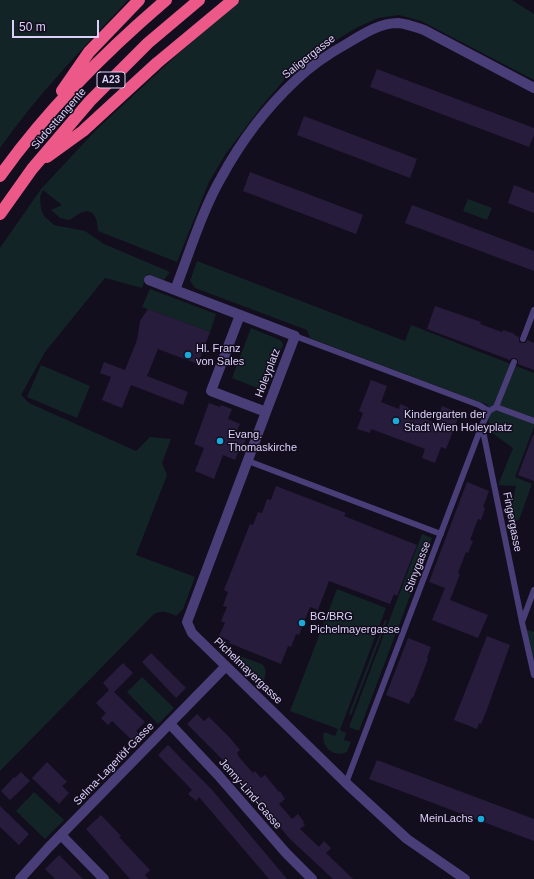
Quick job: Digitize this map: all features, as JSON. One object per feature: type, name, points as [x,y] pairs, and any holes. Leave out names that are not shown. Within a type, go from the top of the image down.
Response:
[{"type":"highway","points":[[36,129],[89,52],[139,0]]},
{"type":"highway","name":"Südosttangente","points":[[0,176],[36,129],[70,91],[136,25],[166,0]]},
{"type":"highway","name":"Südosttangente","points":[[0,214],[32,169],[70,124],[118,73],[148,44],[198,0]]},
{"type":"highway","points":[[32,169],[83,131],[157,64],[233,0]]},
{"type":"street","name":"Saligergasse","points":[[175,290],[206,208],[220,179],[242,143],[274,103],[296,79],[333,52],[359,36],[383,25],[397,23],[410,24],[534,88]]},
{"type":"street","points":[[149,280],[295,336]]},
{"type":"street","name":"Holeyplatz","points":[[240,315],[211,391],[266,412],[295,336]]},
{"type":"street","name":"Pichelmayergasse","points":[[266,412],[187,622],[192,633],[346,783],[407,839],[465,879]]},
{"type":"street","name":"Selma-Lagerlöf-Gasse","points":[[20,879],[226,666]]},
{"type":"street","name":"Jenny-Lind-Gasse","points":[[170,724],[286,853],[312,879]]},
{"type":"street","points":[[61,835],[104,879]]},
{"type":"lane","points":[[522,339],[534,310]]},
{"type":"lane","points":[[295,336],[479,405],[489,411],[496,407],[514,362]]},
{"type":"lane","points":[[496,407],[534,422]]},
{"type":"lane","name":"Stinygasse","points":[[346,783],[482,425],[489,411]]},
{"type":"lane","name":"Fingergasse","points":[[482,425],[534,676]]},
{"type":"lane","points":[[248,461],[441,534]]},
{"type":"lane","points":[[522,622],[534,590]]},
{"type":"shaded area","points":[[0,0],[128,0],[77,54],[29,109],[0,148]]},
{"type":"shaded area","points":[[240,0],[512,0],[534,14],[534,80],[421,21],[399,15],[378,18],[356,28],[320,50],[291,72],[261,107],[225,155],[209,182],[177,262],[98,231],[95,217],[90,212],[87,211],[81,213],[69,220],[60,218],[51,210],[62,205],[43,190],[40,197],[41,209],[44,216],[54,225],[85,231],[104,244],[170,272],[164,280],[147,274],[142,288],[105,278],[45,352],[21,395],[29,403],[136,451],[150,437],[171,439],[162,463],[167,475],[136,555],[195,577],[183,609],[176,616],[165,612],[154,614],[0,771],[0,248],[41,189],[97,129],[178,54]]},
{"type":"shaded area","points":[[468,199],[492,208],[487,220],[463,211]]},
{"type":"shaded area","points":[[197,261],[405,341],[411,325],[534,373],[534,427],[515,477],[532,484],[519,520],[509,521],[516,486],[498,485],[513,448],[489,431],[488,405],[310,338],[307,330],[195,288],[190,281]]},
{"type":"shaded area","points":[[150,289],[216,314],[210,332],[142,307]]},
{"type":"shaded area","points":[[251,328],[280,340],[283,345],[265,391],[232,378]]},
{"type":"shaded area","points":[[41,365],[90,386],[77,418],[27,397]]},
{"type":"shaded area","points":[[422,534],[432,538],[359,731],[349,727]]},
{"type":"shaded area","points":[[337,589],[386,608],[340,730],[346,733],[344,740],[351,742],[347,752],[337,754],[326,747],[323,737],[324,732],[335,736],[338,729],[290,711]]},
{"type":"shaded area","points":[[385,620],[387,621],[351,715],[349,714]]},
{"type":"shaded area","points":[[525,629],[534,632],[534,665]]},
{"type":"shaded area","points":[[230,654],[262,664],[266,672],[262,686]]},
{"type":"shaded area","points":[[142,677],[174,708],[158,724],[127,692]]},
{"type":"shaded area","points":[[34,792],[64,820],[45,839],[16,811]]},
{"type":"building","points":[[377,69],[534,128],[534,135],[529,147],[370,87]]},
{"type":"building","points":[[304,116],[417,159],[410,178],[297,135]]},
{"type":"building","points":[[250,172],[363,215],[356,234],[243,191]]},
{"type":"building","points":[[514,185],[534,193],[534,213],[508,203]]},
{"type":"building","points":[[412,205],[534,251],[534,271],[405,223]]},
{"type":"building","points":[[435,306],[481,322],[480,324],[502,332],[503,330],[515,334],[514,335],[519,337],[519,342],[526,343],[527,340],[534,343],[534,370],[518,364],[518,360],[515,358],[510,360],[427,329]]},
{"type":"building","name":"Hl. Franz von Sales","points":[[148,309],[210,332],[198,364],[158,349],[147,376],[188,392],[183,405],[131,385],[122,408],[102,400],[111,377],[100,373],[104,362],[125,370],[137,340],[140,321]]},
{"type":"building","name":"Kindergarten der Stadt Wien Holeyplatz","points":[[371,380],[387,386],[381,402],[399,409],[400,404],[409,408],[408,412],[436,423],[442,406],[460,413],[446,449],[441,447],[435,463],[422,458],[425,449],[371,429],[370,433],[357,429],[363,413],[359,411]]},
{"type":"building","name":"Evang. Thomaskirche","points":[[209,403],[232,409],[228,419],[240,424],[235,435],[246,439],[235,460],[223,455],[214,479],[195,471],[204,448],[194,444]]},
{"type":"building","points":[[534,435],[534,481],[518,475]]},
{"type":"building","points":[[467,482],[489,491],[483,507],[485,508],[481,520],[478,519],[470,540],[473,541],[468,553],[466,552],[458,573],[460,574],[450,600],[488,615],[478,638],[432,620],[445,588],[429,582]]},
{"type":"building","points":[[276,486],[346,513],[344,516],[417,545],[397,596],[394,594],[390,604],[329,581],[318,610],[310,607],[299,635],[296,634],[291,647],[288,646],[281,664],[229,643],[230,641],[219,636],[225,623],[221,621],[227,607],[223,606],[228,592],[224,590],[250,524],[253,525],[258,512],[262,513],[267,499],[271,500]]},
{"type":"building","points":[[487,636],[510,645],[486,712],[477,729],[454,720]]},
{"type":"building","points":[[408,638],[431,647],[413,698],[412,697],[409,704],[386,695]]},
{"type":"building","points":[[151,653],[186,688],[176,698],[142,662]]},
{"type":"building","points":[[123,663],[133,673],[114,692],[145,722],[136,731],[141,735],[134,742],[112,721],[108,725],[101,718],[106,713],[96,703],[109,690],[103,683]]},
{"type":"building","points":[[197,714],[204,721],[209,717],[230,738],[240,750],[237,753],[239,757],[253,773],[255,771],[261,778],[265,775],[279,792],[280,791],[285,799],[279,804],[292,819],[298,814],[304,822],[303,823],[305,825],[300,829],[319,847],[324,841],[331,848],[326,853],[353,879],[333,879],[290,839],[222,759],[187,724]]},
{"type":"building","points":[[168,745],[213,791],[287,879],[269,879],[199,797],[196,801],[188,794],[192,790],[158,755]]},
{"type":"building","points":[[377,760],[534,819],[534,841],[369,779]]},
{"type":"building","points":[[47,762],[67,782],[62,786],[69,793],[59,804],[32,778]]},
{"type":"building","points":[[21,772],[30,781],[10,800],[1,791]]},
{"type":"building","points":[[0,806],[29,834],[19,845],[0,827]]},
{"type":"building","points":[[101,815],[150,870],[145,875],[148,879],[130,879],[86,829]]},
{"type":"building","points":[[59,855],[83,879],[55,879],[45,869]]},
{"type":"place","name":"Hl. Franz von Sales","points":[[188,355]]},
{"type":"place","name":"Kindergarten der Stadt Wien Holeyplatz","points":[[396,421]]},
{"type":"place","name":"Evang. Thomaskirche","points":[[220,441]]},
{"type":"place","name":"BG/BRG Pichelmayergasse","points":[[302,623]]},
{"type":"place","name":"MeinLachs","points":[[481,819]]}]
